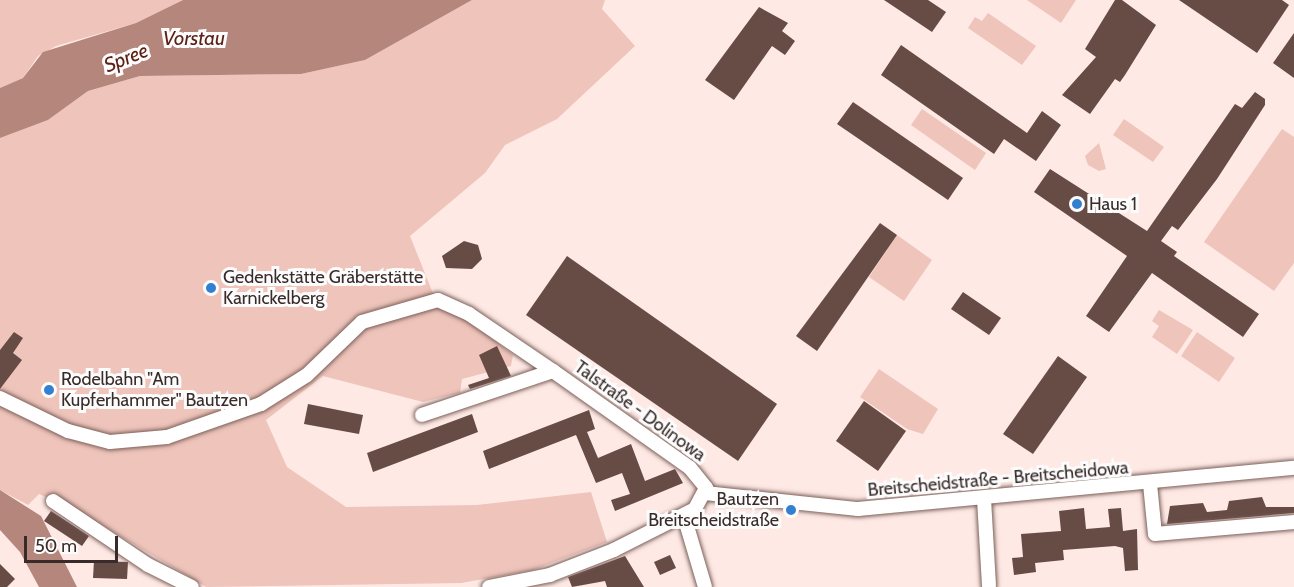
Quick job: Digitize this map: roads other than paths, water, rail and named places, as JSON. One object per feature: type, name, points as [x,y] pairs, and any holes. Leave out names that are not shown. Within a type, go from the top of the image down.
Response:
[{"type":"street","name":"Talstraße - Dolinowa","points":[[0,398],[68,431],[110,441],[167,437],[261,404],[307,375],[362,322],[438,300],[469,314],[690,468],[703,482],[705,493]]},
{"type":"street","name":"Talstraße - Dolinowa","points":[[422,415],[553,371]]},
{"type":"street","name":"Breitscheidstraße - Breitscheidowa","points":[[705,493],[858,509],[1150,484],[1294,468]]},
{"type":"street","points":[[1150,484],[1155,534],[1294,522]]},
{"type":"street","points":[[489,587],[550,575],[684,516],[705,493]]},
{"type":"street","points":[[984,499],[989,586]]},
{"type":"street","points":[[52,501],[148,564],[192,587]]},
{"type":"street","points":[[684,516],[705,587]]},
{"type":"water","name":"Vorstau","points":[[183,0],[472,0],[365,60],[301,74],[140,76],[88,91],[48,120],[0,138],[0,88],[23,78],[43,52],[136,23]]},
{"type":"water","points":[[0,490],[41,516],[77,587],[39,587],[20,552],[0,530]]},
{"type":"place","name":"Haus 1","points":[[1077,204]]},
{"type":"place","name":"Gedenkstätte Gräberstätte Karnickelberg","points":[[211,288]]},
{"type":"place","name":"Rodelbahn \"Am Kupferhammer\" Bautzen","points":[[49,390]]},
{"type":"place","name":"Bautzen Breitscheidstraße","points":[[791,510]]},
{"type":"water label","name":"Spree","points":[[126,58]]}]
